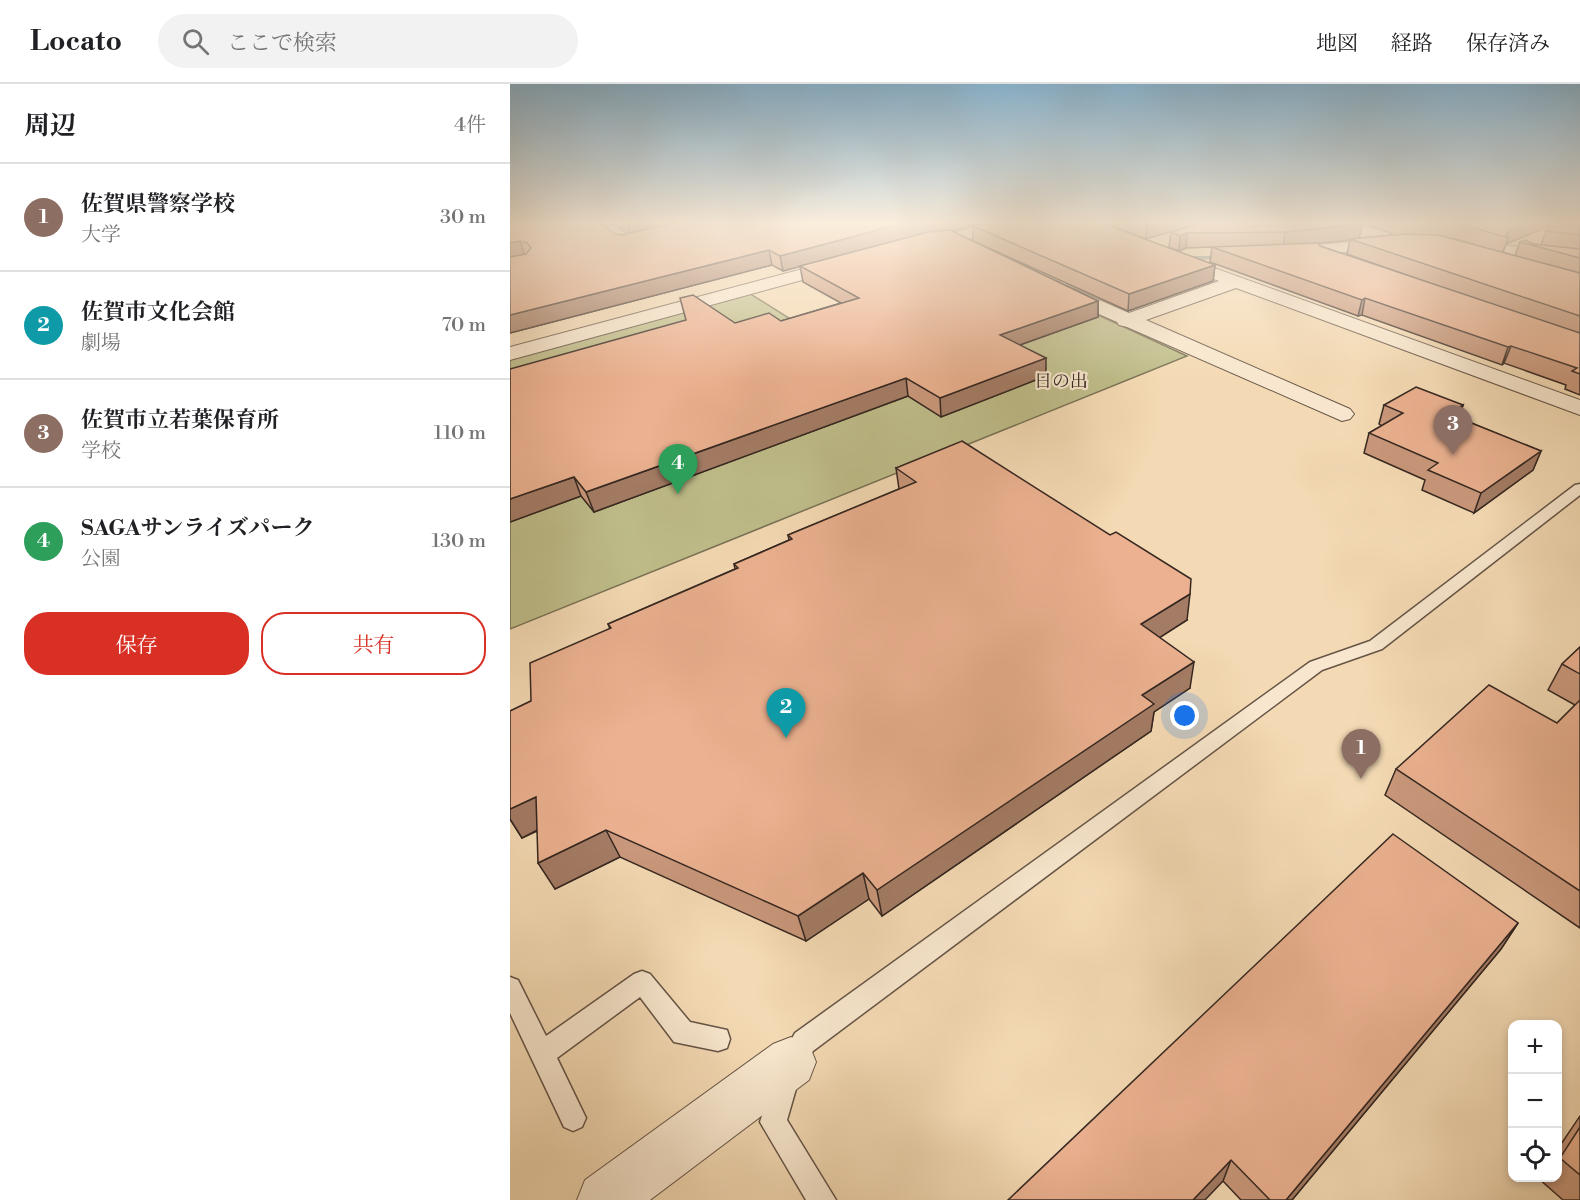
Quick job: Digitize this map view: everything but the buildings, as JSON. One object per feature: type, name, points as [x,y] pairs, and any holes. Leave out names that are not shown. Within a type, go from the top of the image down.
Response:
[{"type":"street","points":[[510,354],[804,274]]},
{"type":"street","points":[[1211,274],[1580,408]]},
{"type":"street","points":[[1046,283],[1126,321],[1342,414]]},
{"type":"street","points":[[1126,321],[1231,283]]},
{"type":"street","points":[[605,1200],[791,1062]]},
{"type":"lane","points":[[822,1200],[773,1122],[791,1062],[804,1042],[1316,666],[1376,645],[1580,488]]},
{"type":"lane","points":[[541,1054],[642,982],[682,1034],[718,1039]]},
{"type":"lane","points":[[510,988],[573,1118]]},
{"type":"shaded area","points":[[997,274],[1010,274],[1187,356],[510,629],[510,358],[749,293],[803,327]]},
{"type":"place","name":"佐賀市立若葉保育所","points":[[1453,455]]},
{"type":"place","name":"SAGAサンライズパーク","points":[[678,494]]},
{"type":"place","name":"佐賀市文化会館","points":[[786,738]]},
{"type":"place","name":"佐賀県警察学校","points":[[1361,779]]},
{"type":"district","name":"日の出","points":[[1061,381]]}]
